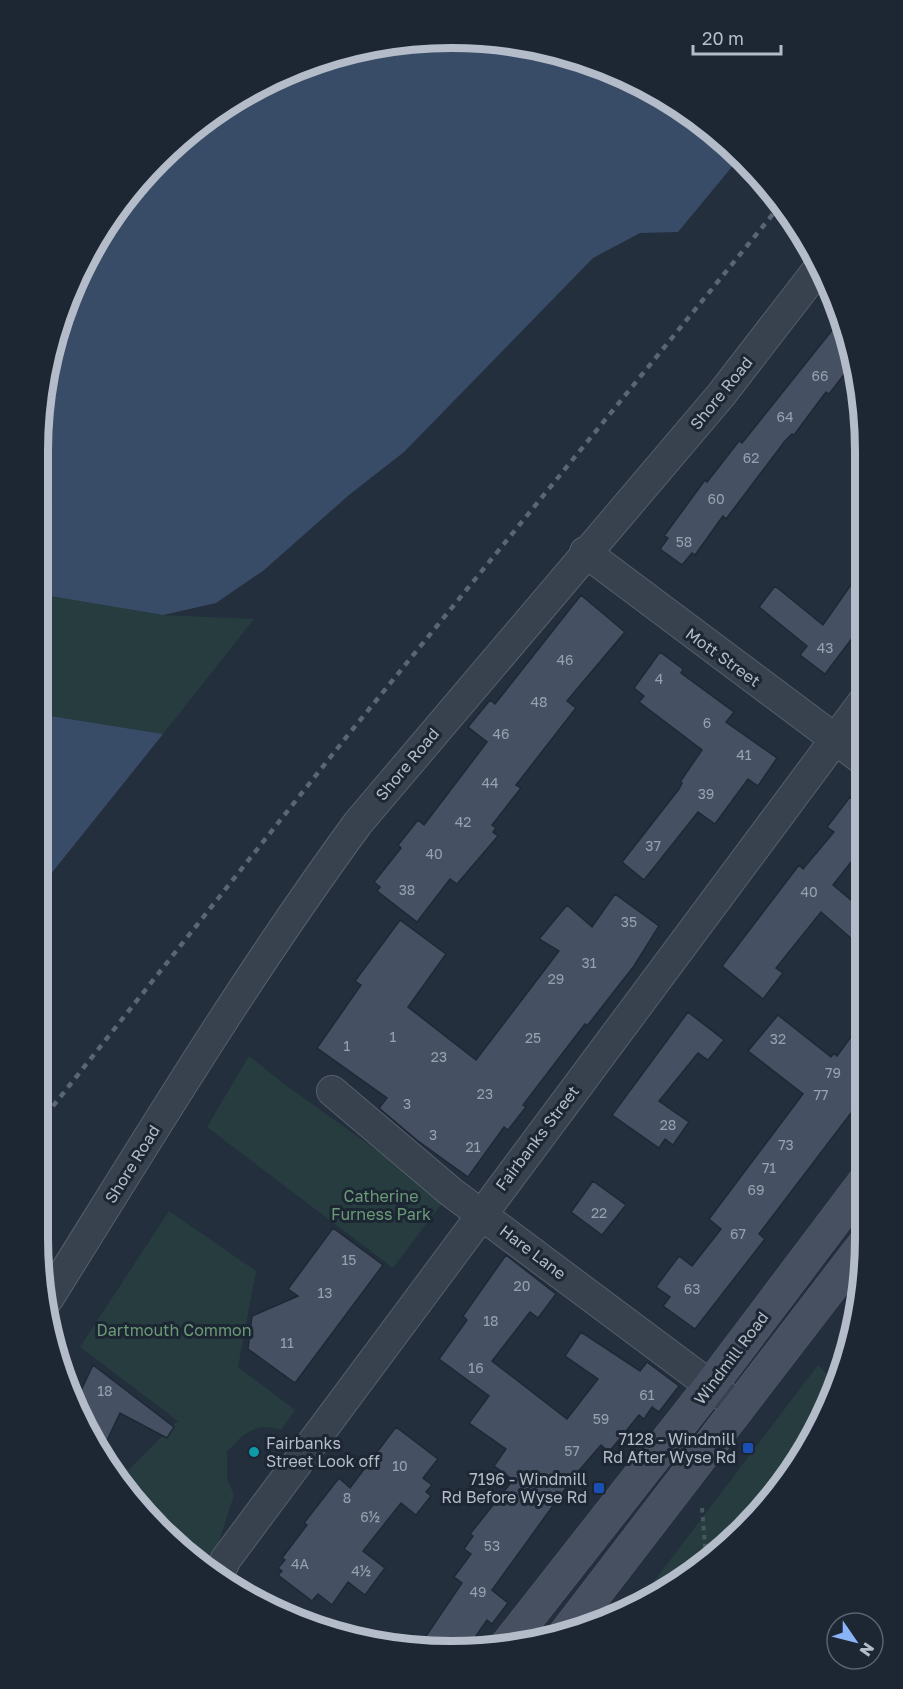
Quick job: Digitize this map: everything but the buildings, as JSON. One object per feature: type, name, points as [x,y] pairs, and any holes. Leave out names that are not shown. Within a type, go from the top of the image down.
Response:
[{"type":"main road","name":"Windmill Road","points":[[514,1636],[711,1385],[855,1194]]},
{"type":"main road","points":[[574,1622],[854,1257]]},
{"type":"street","name":"Shore Road","points":[[52,1293],[312,886],[394,778],[721,394],[814,275]]},
{"type":"street","name":"Mott Street","points":[[585,552],[713,650],[855,754]]},
{"type":"street","name":"Fairbanks Street","points":[[221,1569],[226,1559],[481,1213],[855,712]]},
{"type":"street","name":"Hare Lane","points":[[332,1091],[451,1192],[739,1407]]},
{"type":"green space","points":[[48,596],[163,615],[254,619],[163,734],[48,716]]},
{"type":"green space","name":"Catherine Furness Park","points":[[249,1056],[284,1084],[445,1199],[393,1268],[207,1127]]},
{"type":"green space","name":"Dartmouth Common","points":[[169,1211],[256,1271],[238,1367],[295,1410],[281,1430],[257,1428],[244,1435],[227,1452],[227,1479],[234,1495],[215,1554],[215,1564],[166,1523],[124,1474],[178,1421],[80,1347]]},
{"type":"green space","points":[[818,1365],[830,1377],[801,1439],[772,1483],[755,1504],[718,1541],[676,1573],[648,1590]]},
{"type":"water","points":[[478,49],[504,51],[556,62],[606,79],[676,116],[735,164],[678,232],[640,233],[593,258],[404,452],[349,495],[264,570],[216,603],[163,615],[48,596],[48,452],[51,399],[69,322],[102,250],[116,227],[148,185],[185,148],[206,131],[250,102],[322,69],[399,51]]},
{"type":"water","points":[[48,716],[163,734],[48,878]]},
{"type":"railway","points":[[48,1112],[348,735],[776,211]]},
{"type":"place","name":"7128 - Windmill Rd After Wyse Rd","points":[[748,1448]]},
{"type":"place","name":"Fairbanks Street Look off","points":[[254,1452]]},
{"type":"place","name":"7196 - Windmill Rd Before Wyse Rd","points":[[599,1488]]}]
